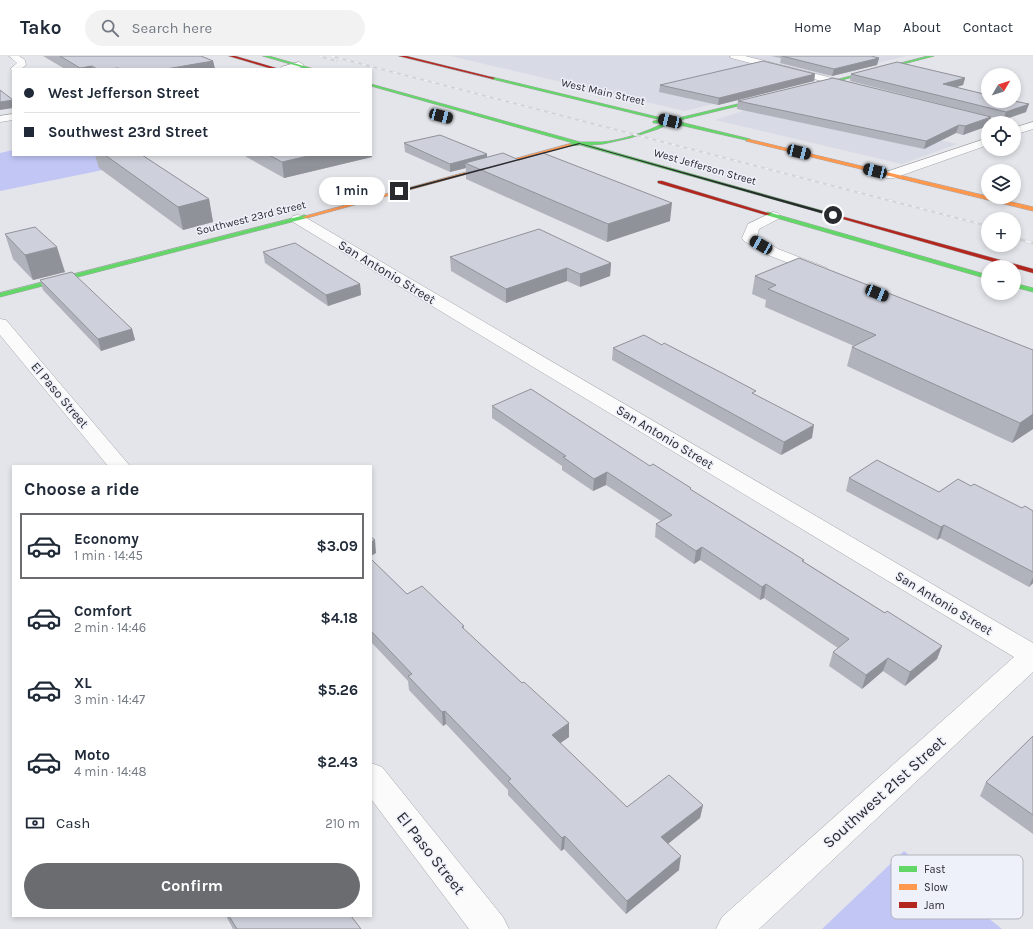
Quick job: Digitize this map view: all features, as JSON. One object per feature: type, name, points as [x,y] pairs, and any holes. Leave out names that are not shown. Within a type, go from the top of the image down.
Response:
[{"type":"main road","points":[[230,56],[273,68]]},
{"type":"main road","points":[[265,56],[309,68]]},
{"type":"main road","name":"West Main Street","points":[[401,56],[1033,209]]},
{"type":"main road","points":[[805,88],[932,56]]},
{"type":"main road","name":"West Jefferson Street","points":[[372,86],[580,143],[1033,271]]},
{"type":"main road","points":[[641,124],[670,121],[776,95]]},
{"type":"main road","points":[[404,102],[416,98]]},
{"type":"main road","points":[[580,143],[602,143],[659,128],[670,121]]},
{"type":"main road","points":[[580,143],[587,137],[603,133]]},
{"type":"main road","name":"Southwest 23rd Street","points":[[0,294],[298,219],[580,143]]},
{"type":"main road","points":[[536,144],[569,154]]},
{"type":"main road","points":[[651,180],[981,275]]},
{"type":"main road","points":[[1021,287],[1033,290]]},
{"type":"street","points":[[13,56],[22,62],[21,65],[15,68]]},
{"type":"street","points":[[734,56],[864,89]]},
{"type":"street","points":[[288,68],[299,65]]},
{"type":"street","points":[[953,112],[981,119]]},
{"type":"street","points":[[0,119],[12,117]]},
{"type":"street","points":[[1021,128],[1033,125]]},
{"type":"street","points":[[1021,130],[1033,132]]},
{"type":"street","points":[[890,175],[981,143]]},
{"type":"street","points":[[772,216],[753,227],[750,238],[773,252],[835,276]]},
{"type":"street","name":"San Antonio Street","points":[[298,219],[1033,656]]},
{"type":"street","name":"El Paso Street","points":[[0,324],[118,465]]},
{"type":"street","name":"Southwest 21st Street","points":[[734,929],[1033,656]]},
{"type":"street","name":"El Paso Street","points":[[372,777],[491,929]]},
{"type":"shaded area","points":[[450,56],[906,56],[685,111]]},
{"type":"shaded area","points":[[772,101],[957,144],[902,164],[715,120]]},
{"type":"shaded area","points":[[12,150],[12,156],[133,156],[142,162],[0,191],[0,153]]},
{"type":"shaded area","points":[[904,851],[909,855],[900,855]]},
{"type":"shaded area","points":[[891,863],[891,919],[989,919],[1002,929],[822,929]]},
{"type":"building","points":[[60,56],[201,56],[213,61],[172,68],[95,68],[92,66],[80,68]]},
{"type":"building","points":[[782,56],[871,56],[879,58],[834,69]]},
{"type":"building","points":[[763,61],[815,74],[719,98],[660,85]]},
{"type":"building","points":[[897,62],[965,78],[943,84],[981,93],[981,106],[851,74]]},
{"type":"building","points":[[833,78],[987,116],[981,116],[981,120],[965,126],[959,125],[926,141],[738,101]]},
{"type":"building","points":[[0,90],[12,99],[12,100],[0,102]]},
{"type":"building","points":[[1021,102],[1029,104],[1021,107]]},
{"type":"building","points":[[990,108],[1018,108],[1006,112]]},
{"type":"building","points":[[440,135],[487,154],[450,164],[404,143]]},
{"type":"building","points":[[503,153],[519,160],[543,153],[672,203],[608,224],[465,163]]},
{"type":"building","points":[[106,156],[144,156],[209,199],[178,207]]},
{"type":"building","points":[[271,156],[308,156],[282,162]]},
{"type":"building","points":[[35,227],[57,247],[25,255],[5,234]]},
{"type":"building","points":[[539,229],[611,263],[580,274],[567,268],[506,289],[450,257]]},
{"type":"building","points":[[295,243],[360,284],[326,295],[263,252]]},
{"type":"building","points":[[799,258],[1033,350],[1033,414],[1020,423],[852,347],[876,335],[768,289],[776,285],[755,276]]},
{"type":"building","points":[[72,272],[132,329],[98,339],[40,280]]},
{"type":"building","points":[[644,335],[662,345],[664,343],[724,374],[756,391],[752,393],[814,425],[784,442],[613,348]]},
{"type":"building","points":[[531,389],[650,466],[653,464],[691,488],[690,489],[804,560],[802,561],[885,613],[887,611],[942,646],[910,672],[888,658],[866,675],[833,652],[849,639],[766,584],[762,587],[702,547],[696,551],[656,524],[672,515],[607,472],[594,479],[563,457],[566,456],[492,406]]},
{"type":"building","points":[[877,460],[939,492],[958,479],[971,486],[974,484],[1022,508],[1025,506],[1033,511],[1033,572],[944,525],[941,527],[849,478]]},
{"type":"building","points":[[372,560],[407,594],[422,586],[464,626],[462,627],[522,683],[524,682],[569,723],[552,735],[627,807],[669,775],[703,805],[661,837],[681,856],[627,901],[565,836],[562,838],[508,781],[511,779],[445,711],[442,712],[408,676],[412,674],[372,632]]},
{"type":"building","points":[[1033,736],[1033,815],[986,782]]},
{"type":"building","points":[[230,917],[352,917],[361,929],[237,929]]},
{"type":"railway","points":[[319,56],[336,61]]},
{"type":"railway","points":[[331,56],[981,224]]},
{"type":"railway","points":[[1021,240],[1033,243]]},
{"type":"traffic: fast","points":[[265,56],[308,68]]},
{"type":"traffic: fast","points":[[811,87],[932,56]]},
{"type":"traffic: fast","points":[[493,78],[748,140]]},
{"type":"traffic: fast","points":[[372,85],[824,212]]},
{"type":"traffic: fast","points":[[655,122],[671,121],[766,98]]},
{"type":"traffic: fast","points":[[571,145],[583,143],[603,143],[620,140],[647,132],[671,121]]},
{"type":"traffic: fast","points":[[768,214],[981,275]]},
{"type":"traffic: fast","points":[[0,295],[305,217]]},
{"type":"traffic: fast","points":[[1021,287],[1033,290]]},
{"type":"traffic: slow","points":[[748,140],[1033,209]]},
{"type":"traffic: slow","points":[[305,217],[571,145]]},
{"type":"traffic: jam","points":[[231,56],[273,68]]},
{"type":"traffic: jam","points":[[401,56],[493,78]]},
{"type":"traffic: jam","points":[[660,182],[768,214]]},
{"type":"traffic: jam","points":[[824,212],[1033,271]]},
{"type":"route","points":[[399,191],[580,143],[663,168],[833,215]]}]
